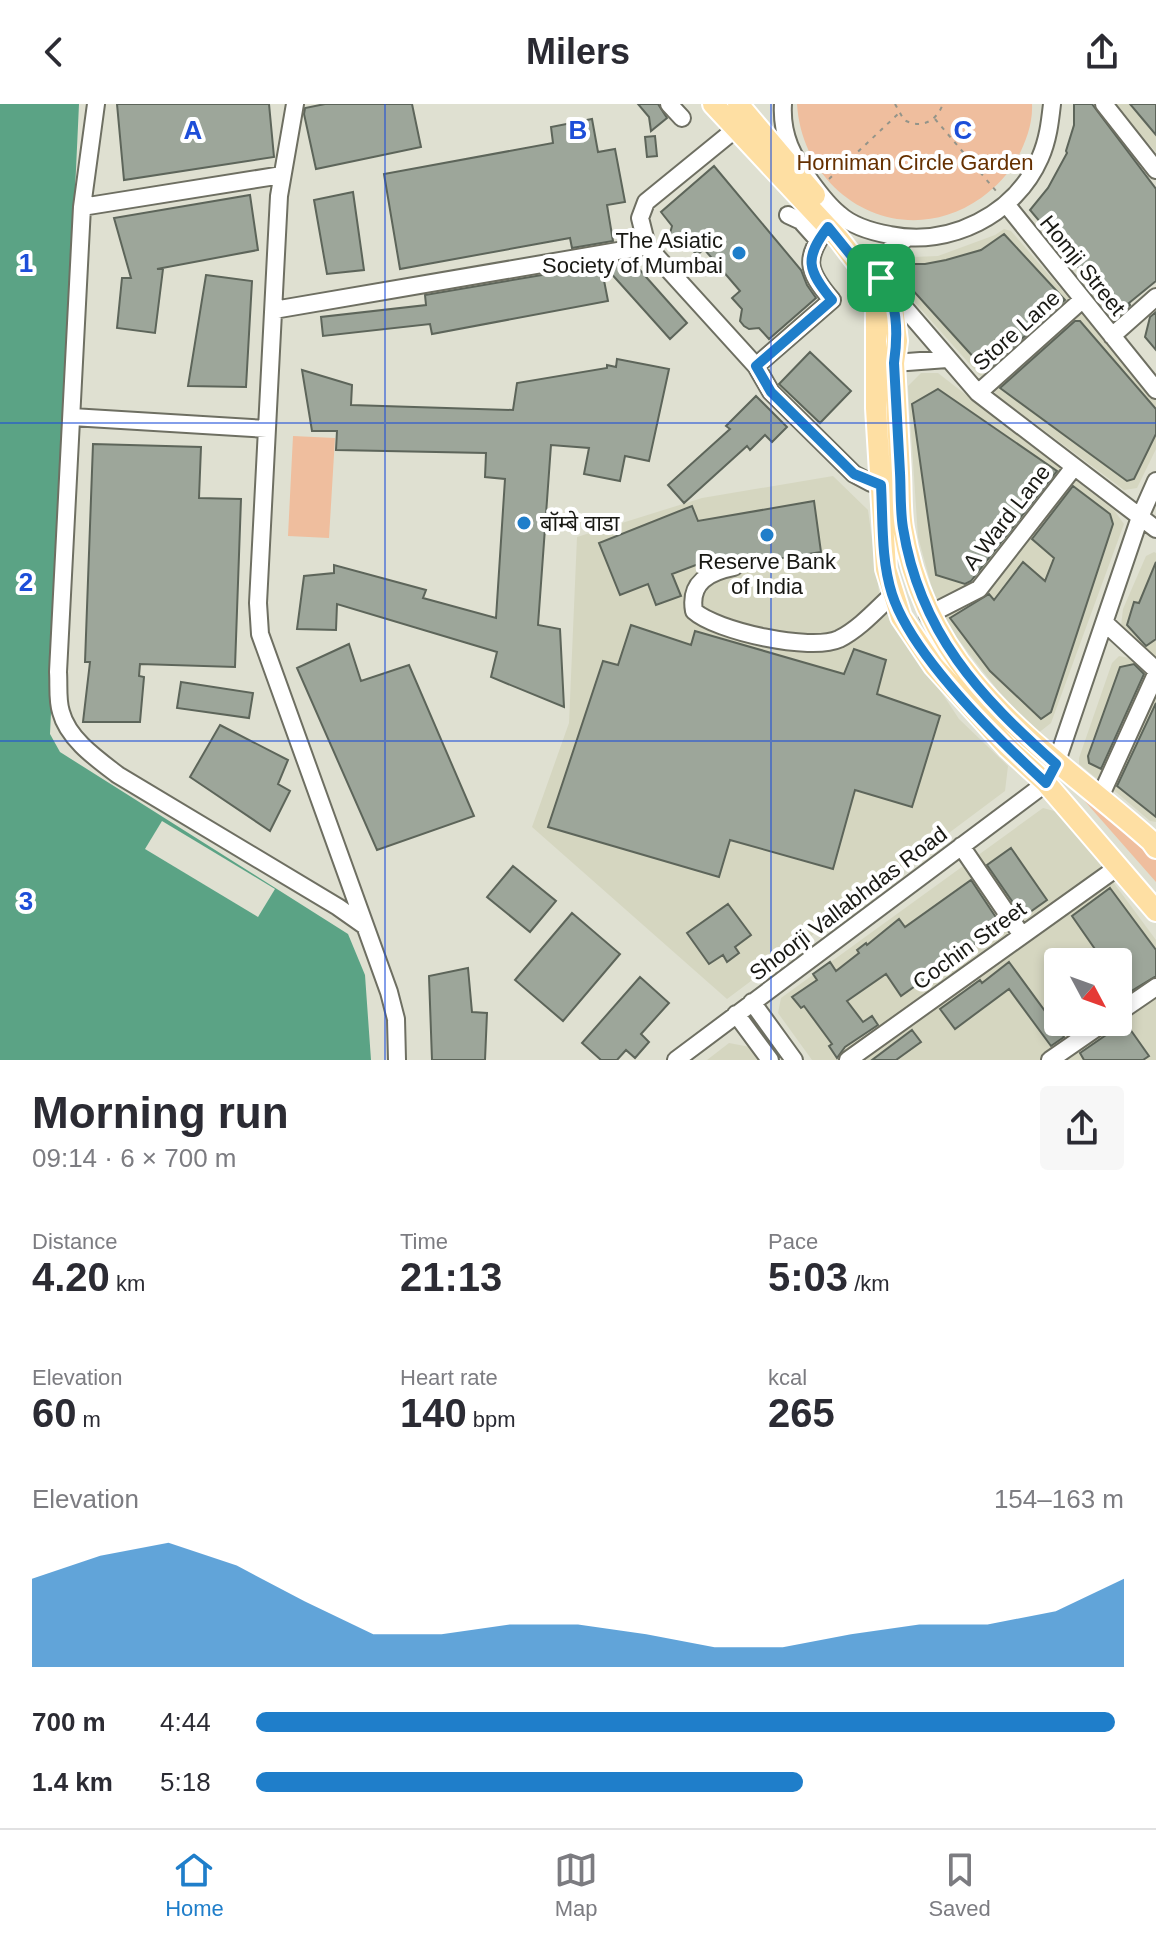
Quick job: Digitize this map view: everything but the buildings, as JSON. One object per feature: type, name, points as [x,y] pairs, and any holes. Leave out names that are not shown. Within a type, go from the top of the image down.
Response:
[{"type":"main road","points":[[713,104],[741,117],[767,137],[878,279],[897,341],[886,569],[901,617],[934,666],[1008,748],[1046,783],[1156,911]]},
{"type":"main road","points":[[741,117],[768,163],[823,233],[863,270],[878,279]]},
{"type":"main road","points":[[878,279],[876,408],[891,485],[928,615],[958,663],[995,707],[1056,764],[1101,795],[1154,840]]},
{"type":"street","points":[[96,104],[82,207],[58,672],[61,713],[75,737],[118,775],[365,926]]},
{"type":"street","points":[[295,104],[282,175],[258,603],[260,634],[396,1019],[397,1060]]},
{"type":"street","points":[[669,104],[682,118]]},
{"type":"street","points":[[782,110],[792,156],[840,215],[872,231],[907,238],[943,236],[976,225],[1006,204],[1026,183],[1040,158],[1049,130],[1052,104]]},
{"type":"street","points":[[1104,104],[1156,170]]},
{"type":"street","points":[[768,163],[767,137],[782,110]]},
{"type":"street","points":[[741,117],[646,202],[640,218],[647,246],[756,366],[771,392],[854,474],[891,485]]},
{"type":"street","points":[[82,207],[282,175]]},
{"type":"street","name":"Homji Street","points":[[1006,204],[1156,390]]},
{"type":"street","points":[[756,366],[832,300],[818,283],[810,260],[813,247],[823,233],[788,215]]},
{"type":"street","points":[[907,238],[878,279],[978,393],[1156,529]]},
{"type":"street","points":[[274,310],[647,246]]},
{"type":"street","points":[[1112,336],[1156,297]]},
{"type":"street","name":"Store Lane","points":[[978,393],[1082,300]]},
{"type":"street","points":[[894,363],[947,359]]},
{"type":"street","points":[[72,417],[267,429]]},
{"type":"street","name":"A Ward Lane","points":[[928,615],[979,589],[1074,467]]},
{"type":"street","points":[[1046,783],[1056,764],[1140,517],[1156,481]]},
{"type":"street","points":[[734,567],[711,572],[702,579],[694,599],[694,611],[699,616],[732,628],[792,643],[837,640],[892,595]]},
{"type":"street","points":[[1101,795],[1155,669],[1105,623]]},
{"type":"street","name":"Shoorji Vallabhdas Road","points":[[676,1060],[1046,783]]},
{"type":"street","points":[[961,846],[1021,934]]},
{"type":"street","name":"Cochin Street","points":[[848,1060],[1118,867]]},
{"type":"street","points":[[1132,1003],[1156,987]]},
{"type":"street","points":[[752,1002],[794,1060]]},
{"type":"street","points":[[736,1014],[770,1060]]},
{"type":"street","points":[[1050,1060],[1085,1036]]},
{"type":"path","points":[[895,104],[898,114],[919,125],[935,119],[943,104]]},
{"type":"path","points":[[827,181],[898,114]]},
{"type":"path","points":[[935,119],[995,188]]},
{"type":"shaded area","points":[[0,104],[79,104],[50,734],[60,752],[348,934],[365,975],[371,1060],[0,1060]]},
{"type":"shaded area","points":[[1113,104],[1156,104],[1156,152]]},
{"type":"shaded area","points":[[1004,229],[1011,231],[1156,399],[1156,449],[1137,488],[1124,490],[998,396],[887,271],[888,258],[938,256]]},
{"type":"shaded area","points":[[921,373],[938,373],[1114,510],[1124,524],[1051,723],[1037,734],[1003,697],[957,638],[935,599],[918,537],[908,386]]},
{"type":"shaded area","points":[[833,476],[868,510],[880,599],[959,719],[1008,766],[1005,791],[727,999],[532,827],[569,723],[577,537],[702,498]]},
{"type":"shaded area","points":[[1154,552],[1156,661],[1121,626],[1123,609],[1146,556]]},
{"type":"shaded area","points":[[1119,656],[1134,659],[1151,673],[1101,782],[1079,764],[1079,758],[1112,663]]},
{"type":"shaded area","points":[[1156,690],[1156,822],[1150,821],[1110,787]]},
{"type":"shaded area","points":[[1043,808],[1062,813],[1156,940],[1156,1060],[812,1060],[778,1013],[781,998]]},
{"type":"shaded area","points":[[729,1043],[750,1047],[759,1060],[707,1060]]},
{"type":"green space","name":"Horniman Circle Garden","points":[[797,104],[1032,104],[1032,111],[1021,151],[997,185],[981,198],[950,214],[919,220],[889,217],[861,207],[837,189],[817,166],[803,137]]},
{"type":"green space","points":[[293,436],[335,438],[329,538],[288,536]]},
{"type":"green space","points":[[1085,795],[1144,844],[1156,860],[1156,882],[1082,798]]},
{"type":"pier","points":[[162,821],[275,889],[258,917],[145,849]]},
{"type":"place","name":"The Asiatic Society of Mumbai","points":[[739,253]]},
{"type":"place","name":"बॉम्बे वाडा","points":[[524,523]]},
{"type":"place","name":"Reserve Bank of India","points":[[767,535]]},
{"type":"route","points":[[828,227],[863,270],[870,284],[881,278],[891,292],[897,341],[894,363],[903,527],[915,576],[928,615],[958,663],[995,707],[1056,764],[1046,783],[1008,748],[934,666],[901,617],[886,569],[881,485],[854,474],[771,392],[756,366],[832,300],[818,283],[810,260],[813,247],[828,227]]}]
